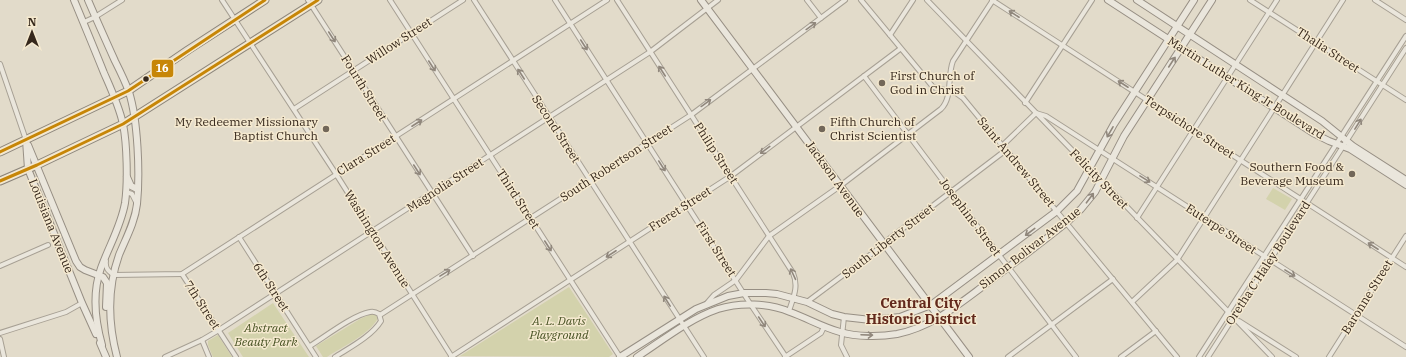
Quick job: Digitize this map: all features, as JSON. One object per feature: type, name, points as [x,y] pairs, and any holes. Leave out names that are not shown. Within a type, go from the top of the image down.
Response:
[{"type":"main road","points":[[0,152],[128,91],[265,0]]},
{"type":"main road","points":[[0,181],[37,166],[123,124],[251,42],[309,2],[318,0]]},
{"type":"street","points":[[74,0],[84,22],[123,124],[126,149],[126,192],[121,220],[99,274],[107,283],[106,309],[117,357]]},
{"type":"street","points":[[88,0],[128,91],[134,117],[137,151],[137,204],[131,228],[119,256],[114,275],[110,305],[110,322]]},
{"type":"street","points":[[84,22],[122,0]]},
{"type":"street","name":"Washington Avenue","points":[[222,0],[251,42],[452,357]]},
{"type":"street","name":"Third Street","points":[[390,0],[620,357]]},
{"type":"street","name":"Willow Street","points":[[294,109],[463,0]]},
{"type":"street","name":"Second Street","points":[[474,0],[704,357]]},
{"type":"street","name":"First Street","points":[[555,0],[785,357]]},
{"type":"street","name":"Clara Street","points":[[182,274],[607,0]]},
{"type":"street","name":"Philip Street","points":[[617,0],[770,236],[795,278],[796,291],[789,311]]},
{"type":"street","name":"Jackson Avenue","points":[[701,0],[969,357]]},
{"type":"street","name":"Magnolia Street","points":[[165,357],[202,340],[219,330],[549,118],[650,52],[718,0]]},
{"type":"street","points":[[807,0],[821,18]]},
{"type":"street","name":"South Robertson Street","points":[[334,357],[359,342],[377,326],[381,321],[380,315],[691,115],[845,0]]},
{"type":"street","name":"Saint Andrew Street","points":[[861,0],[932,87],[956,94],[963,98],[1177,357]]},
{"type":"street","points":[[890,35],[913,0]]},
{"type":"street","name":"Felicity Street","points":[[927,0],[1272,357]]},
{"type":"street","points":[[706,304],[714,295],[736,280],[770,236],[840,186],[941,109],[946,102],[951,66],[992,0]]},
{"type":"street","name":"Terpsichore Street","points":[[992,0],[1406,267]]},
{"type":"street","points":[[1026,103],[1092,0]]},
{"type":"street","name":"Martin Luther King Jr Boulevard","points":[[1108,0],[1313,133],[1337,144],[1345,143],[1406,180]]},
{"type":"street","name":"Martin Luther King Jr Boulevard","points":[[1137,0],[1322,121],[1342,136],[1350,149],[1406,185]]},
{"type":"street","name":"Simon Bolivar Avenue","points":[[620,357],[679,319],[706,304],[728,296],[744,293],[766,293],[794,298],[807,302],[832,314],[871,320],[907,315],[931,305],[1057,211],[1077,191],[1135,92],[1194,0]]},
{"type":"street","name":"Simon Bolivar Avenue","points":[[637,357],[684,326],[707,313],[731,306],[751,305],[773,307],[789,311],[824,327],[842,333],[871,335],[897,334],[914,330],[940,317],[1008,268],[1066,223],[1084,205],[1101,181],[1124,136],[1212,0]]},
{"type":"street","name":"Thalia Street","points":[[1250,0],[1406,100]]},
{"type":"street","points":[[1137,218],[1277,0]]},
{"type":"street","points":[[1132,302],[1177,260],[1343,0]]},
{"type":"street","points":[[1375,0],[1406,20]]},
{"type":"street","name":"Fourth Street","points":[[309,2],[473,256]]},
{"type":"street","name":"Oretha C Haley Boulevard","points":[[1199,357],[1406,36]]},
{"type":"street","name":"Oretha C Haley Boulevard","points":[[1208,357],[1406,48]]},
{"type":"street","name":"Freret Street","points":[[452,357],[731,176],[900,49]]},
{"type":"street","points":[[0,64],[26,140]]},
{"type":"street","name":"Josephine Street","points":[[864,76],[1076,357]]},
{"type":"street","points":[[1002,146],[1036,113]]},
{"type":"street","name":"Euterpe Street","points":[[1036,113],[1046,116],[1157,186],[1406,347]]},
{"type":"street","name":"Louisiana Avenue","points":[[26,140],[72,254],[80,267],[99,274],[96,309],[98,331],[106,357]]},
{"type":"street","name":"Louisiana Avenue","points":[[26,140],[28,169],[82,303],[102,345]]},
{"type":"street","name":"South Liberty Street","points":[[807,302],[1006,150]]},
{"type":"street","points":[[126,173],[131,186],[138,189]]},
{"type":"street","points":[[126,192],[132,194],[137,204]]},
{"type":"street","points":[[57,241],[65,236]]},
{"type":"street","name":"Baronne Street","points":[[1329,357],[1406,236]]},
{"type":"street","name":"6th Street","points":[[239,237],[316,357]]},
{"type":"street","points":[[0,266],[48,245]]},
{"type":"street","points":[[109,249],[106,267],[114,275],[182,274]]},
{"type":"street","name":"7th Street","points":[[182,274],[236,357]]},
{"type":"street","points":[[1008,357],[1113,278]]},
{"type":"street","points":[[0,333],[75,308],[82,303]]},
{"type":"street","points":[[310,346],[358,317],[375,311],[380,315]]},
{"type":"street","points":[[844,317],[841,345],[847,357]]},
{"type":"street","points":[[1233,317],[1296,357]]},
{"type":"street","points":[[785,357],[821,333],[824,327]]},
{"type":"street","points":[[1121,357],[1156,331]]},
{"type":"street","points":[[0,339],[4,357]]},
{"type":"street","points":[[202,340],[209,357]]},
{"type":"green space","points":[[1273,188],[1292,199],[1285,210],[1266,199]]},
{"type":"green space","name":"A. L. Davis Playground","points":[[569,287],[613,354],[609,357],[460,356]]},
{"type":"green space","name":"Abstract Beauty Park","points":[[273,303],[309,357],[243,357],[228,333]]},
{"type":"green space","points":[[371,314],[376,314],[378,318],[369,329],[355,340],[327,357],[323,357],[316,346],[360,319]]},
{"type":"green space","points":[[218,335],[232,357],[213,357],[208,341]]},
{"type":"transit line","name":"16","points":[[0,152],[128,91],[265,0]]},
{"type":"transit line","name":"16","points":[[0,181],[123,124],[318,0]]},
{"type":"place","name":"First Church of God in Christ","points":[[882,83]]},
{"type":"place","name":"My Redeemer Missionary Baptist Church","points":[[326,129]]},
{"type":"place","name":"Fifth Church of Christ Scientist","points":[[822,129]]},
{"type":"place","name":"Southern Food & Beverage Museum","points":[[1352,174]]},
{"type":"district","name":"Central City Historic District","points":[[921,312]]}]
